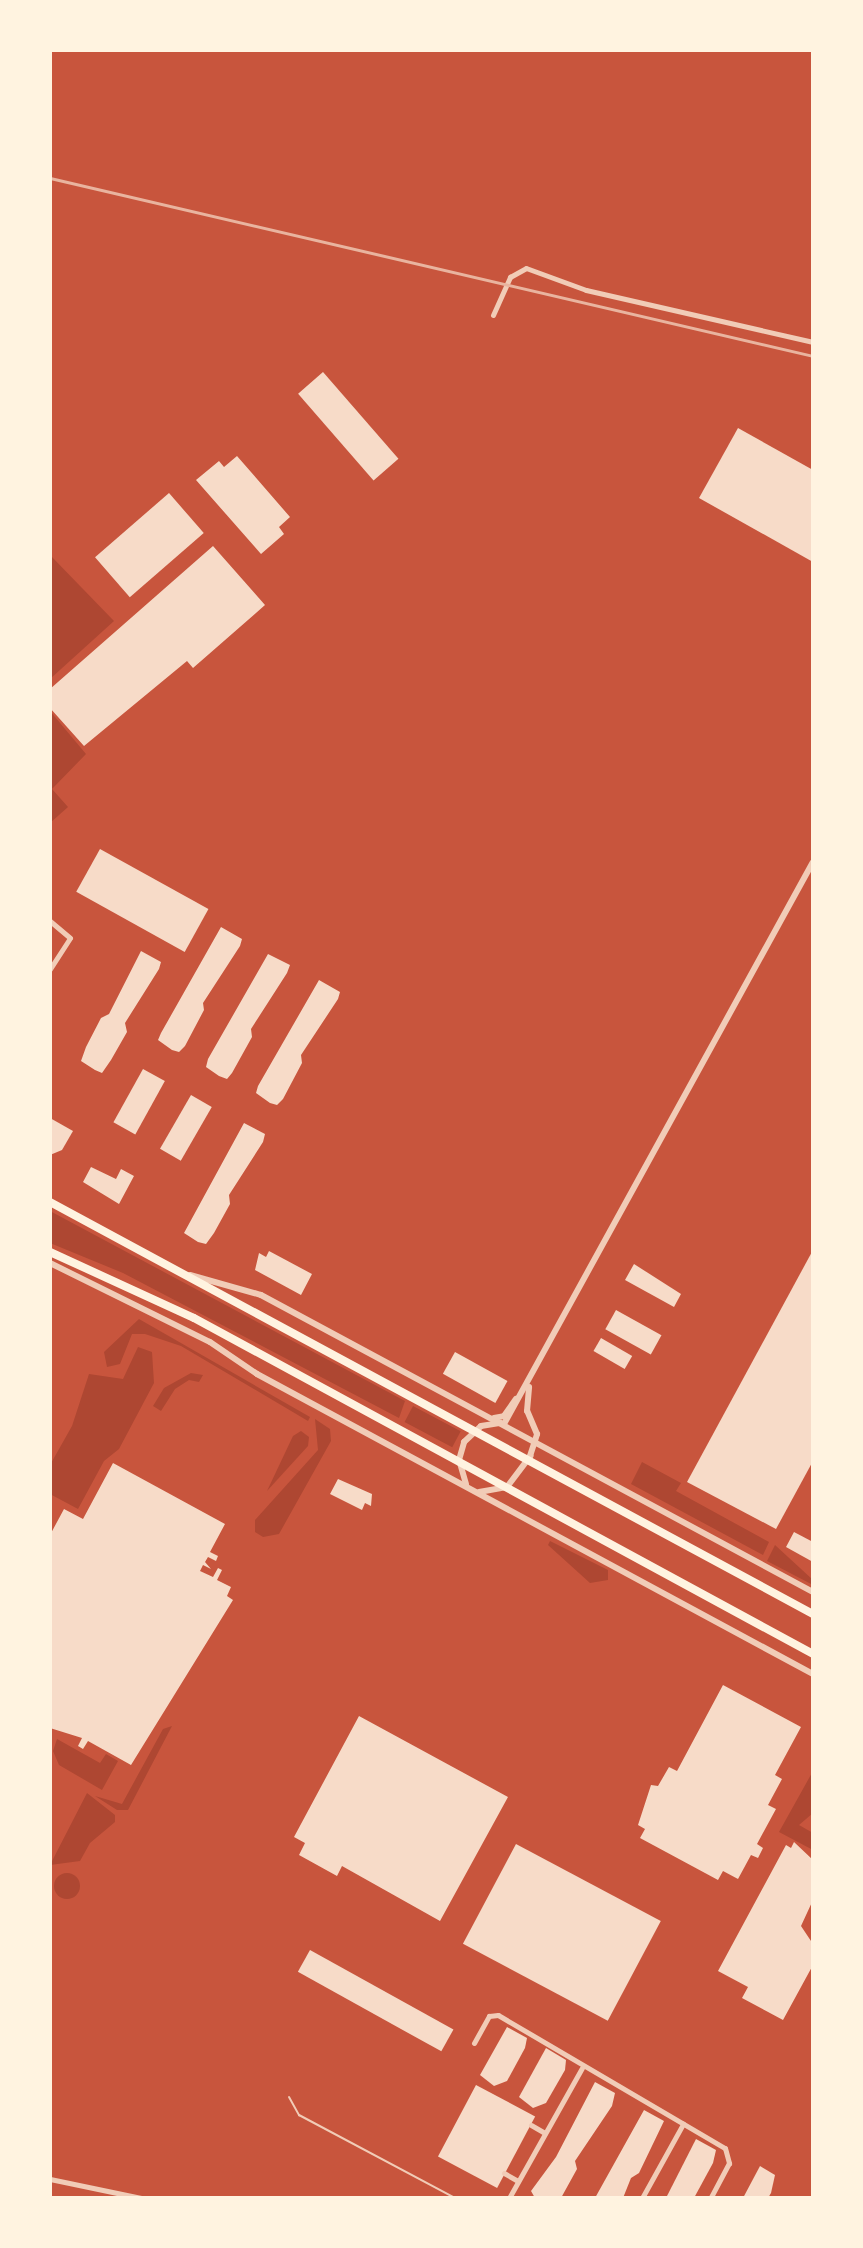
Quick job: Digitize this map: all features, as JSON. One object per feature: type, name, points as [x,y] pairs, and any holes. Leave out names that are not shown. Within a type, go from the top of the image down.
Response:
[{"type":"main road","points":[[50,1202],[813,1614]]},
{"type":"main road","points":[[50,1252],[139,1289],[813,1654]]},
{"type":"street","points":[[493,315],[510,277],[532,269],[586,290],[813,342]]},
{"type":"street","points":[[504,1424],[813,862]]},
{"type":"street","points":[[50,921],[70,938],[50,969]]},
{"type":"street","points":[[50,1263],[210,1342],[257,1374],[813,1674]]},
{"type":"street","points":[[188,1275],[261,1295],[813,1592]]},
{"type":"street","points":[[475,1491],[495,1492],[510,1484],[536,1441],[527,1411],[531,1379]]},
{"type":"street","points":[[494,1418],[504,1416],[527,1387]]},
{"type":"street","points":[[467,1487],[459,1466],[464,1442],[481,1426],[504,1424]]},
{"type":"street","points":[[474,2043],[493,2014],[725,2148],[730,2157],[710,2198]]},
{"type":"street","points":[[512,2197],[582,2068]]},
{"type":"street","points":[[642,2198],[683,2124]]},
{"type":"street","points":[[531,2125],[545,2133]]},
{"type":"street","points":[[504,2173],[518,2181]]},
{"type":"street","points":[[50,2179],[141,2198]]},
{"type":"lane","points":[[289,2097],[299,2115],[455,2198]]},
{"type":"shaded area","points":[[50,555],[114,621],[50,679]]},
{"type":"shaded area","points":[[50,711],[86,754],[52,789],[68,807],[50,823]]},
{"type":"shaded area","points":[[50,1211],[405,1401],[399,1418],[123,1273],[50,1243]]},
{"type":"shaded area","points":[[139,1319],[310,1417],[308,1421],[181,1346],[145,1334],[132,1334],[120,1364],[107,1367],[104,1352]]},
{"type":"shaded area","points":[[138,1347],[152,1352],[154,1383],[119,1449],[104,1461],[78,1509],[50,1494],[50,1465],[72,1426],[89,1374],[123,1379]]},
{"type":"shaded area","points":[[191,1373],[203,1375],[199,1382],[189,1380],[175,1389],[161,1411],[153,1406],[164,1388]]},
{"type":"shaded area","points":[[413,1406],[461,1431],[452,1447],[405,1422]]},
{"type":"shaded area","points":[[315,1419],[330,1429],[331,1441],[279,1534],[263,1537],[255,1532],[255,1520],[318,1450]]},
{"type":"shaded area","points":[[301,1431],[309,1437],[308,1446],[267,1491],[293,1436]]},
{"type":"shaded area","points":[[642,1462],[681,1483],[676,1491],[769,1542],[763,1555],[631,1484]]},
{"type":"shaded area","points":[[550,1541],[608,1570],[608,1580],[590,1583],[548,1545]]},
{"type":"shaded area","points":[[775,1545],[813,1580],[813,1585],[767,1561]]},
{"type":"shaded area","points":[[172,1726],[128,1810],[117,1810],[95,1796],[122,1804],[163,1729]]},
{"type":"shaded area","points":[[57,1739],[100,1763],[106,1754],[118,1761],[102,1790],[59,1765],[53,1751]]},
{"type":"shaded area","points":[[813,1771],[813,1813],[799,1825],[813,1833],[813,1850],[779,1832]]},
{"type":"shaded area","points":[[87,1793],[115,1815],[115,1822],[90,1843],[80,1861],[50,1865]]},
{"type":"shaded area","points":[[67,1873],[76,1877],[80,1886],[76,1895],[67,1899],[58,1895],[54,1886],[58,1877]]},
{"type":"building","points":[[323,372],[398,459],[374,480],[298,394]]},
{"type":"building","points":[[738,428],[813,470],[813,562],[699,498]]},
{"type":"building","points":[[237,456],[290,517],[279,527],[284,534],[261,554],[196,480],[219,461],[224,467]]},
{"type":"building","points":[[169,493],[204,533],[130,597],[95,557]]},
{"type":"building","points":[[213,546],[265,605],[193,668],[187,661],[84,746],[50,708],[50,689]]},
{"type":"building","points":[[100,849],[208,909],[185,952],[76,892]]},
{"type":"building","points":[[221,927],[242,939],[240,946],[203,1003],[204,1010],[185,1046],[179,1052],[172,1050],[158,1040]]},
{"type":"building","points":[[141,951],[161,962],[159,969],[125,1023],[127,1032],[102,1073],[81,1061],[101,1018],[109,1014]]},
{"type":"building","points":[[268,954],[290,965],[251,1029],[252,1037],[227,1079],[206,1067],[208,1059]]},
{"type":"building","points":[[319,980],[340,992],[338,999],[301,1055],[302,1063],[283,1099],[277,1105],[270,1103],[256,1093],[258,1086]]},
{"type":"building","points":[[143,1069],[165,1081],[135,1134],[113,1122]]},
{"type":"building","points":[[191,1095],[212,1107],[181,1161],[160,1149]]},
{"type":"building","points":[[50,1118],[73,1131],[62,1150],[50,1155]]},
{"type":"building","points":[[244,1123],[265,1134],[263,1142],[229,1195],[230,1204],[214,1233],[206,1244],[198,1242],[184,1233]]},
{"type":"building","points":[[91,1167],[116,1179],[121,1169],[134,1176],[119,1204],[83,1182]]},
{"type":"building","points":[[813,1250],[813,1461],[776,1529],[687,1482]]},
{"type":"building","points":[[269,1251],[312,1274],[301,1295],[255,1270],[259,1253],[266,1257]]},
{"type":"building","points":[[634,1264],[681,1294],[674,1307],[625,1280]]},
{"type":"building","points":[[616,1310],[661,1335],[651,1354],[605,1329]]},
{"type":"building","points":[[601,1338],[632,1356],[625,1369],[594,1351]]},
{"type":"building","points":[[455,1352],[507,1381],[495,1403],[443,1374]]},
{"type":"building","points":[[113,1463],[225,1524],[210,1552],[218,1556],[216,1561],[208,1557],[205,1562],[211,1569],[203,1565],[200,1571],[213,1577],[218,1568],[222,1570],[217,1580],[231,1587],[227,1596],[233,1600],[131,1765],[88,1741],[83,1749],[78,1746],[82,1738],[50,1728],[50,1535],[64,1509],[83,1519]]},
{"type":"building","points":[[338,1479],[372,1494],[371,1506],[365,1503],[362,1510],[330,1494]]},
{"type":"building","points":[[794,1532],[813,1542],[813,1562],[786,1547]]},
{"type":"building","points":[[723,1685],[801,1727],[775,1775],[782,1779],[768,1805],[776,1809],[757,1844],[763,1848],[758,1858],[751,1855],[738,1879],[723,1871],[718,1880],[640,1838],[645,1829],[638,1825],[651,1785],[658,1786],[669,1767],[677,1771]]},
{"type":"building","points":[[359,1716],[508,1797],[440,1921],[342,1866],[337,1876],[299,1855],[305,1843],[294,1837]]},
{"type":"building","points":[[794,1842],[813,1860],[813,1900],[801,1926],[813,1944],[813,1965],[783,2020],[742,1998],[748,1987],[718,1971],[786,1845],[791,1848]]},
{"type":"building","points":[[516,1844],[661,1921],[608,2021],[463,1944]]},
{"type":"building","points":[[310,1950],[453,2030],[441,2051],[298,1972]]},
{"type":"building","points":[[507,2027],[527,2038],[525,2048],[507,2081],[494,2086],[480,2075]]},
{"type":"building","points":[[546,2048],[566,2060],[565,2070],[546,2103],[533,2108],[519,2097]]},
{"type":"building","points":[[595,2082],[615,2093],[612,2106],[575,2161],[577,2169],[561,2198],[535,2198],[531,2191],[556,2157]]},
{"type":"building","points":[[476,2085],[535,2116],[497,2188],[438,2157]]},
{"type":"building","points":[[644,2110],[664,2121],[639,2173],[631,2178],[623,2198],[595,2198]]},
{"type":"building","points":[[696,2139],[716,2150],[713,2163],[694,2198],[666,2198]]},
{"type":"building","points":[[760,2166],[775,2175],[771,2193],[768,2198],[743,2198]]},
{"type":"railway","points":[[50,178],[813,356]]}]
